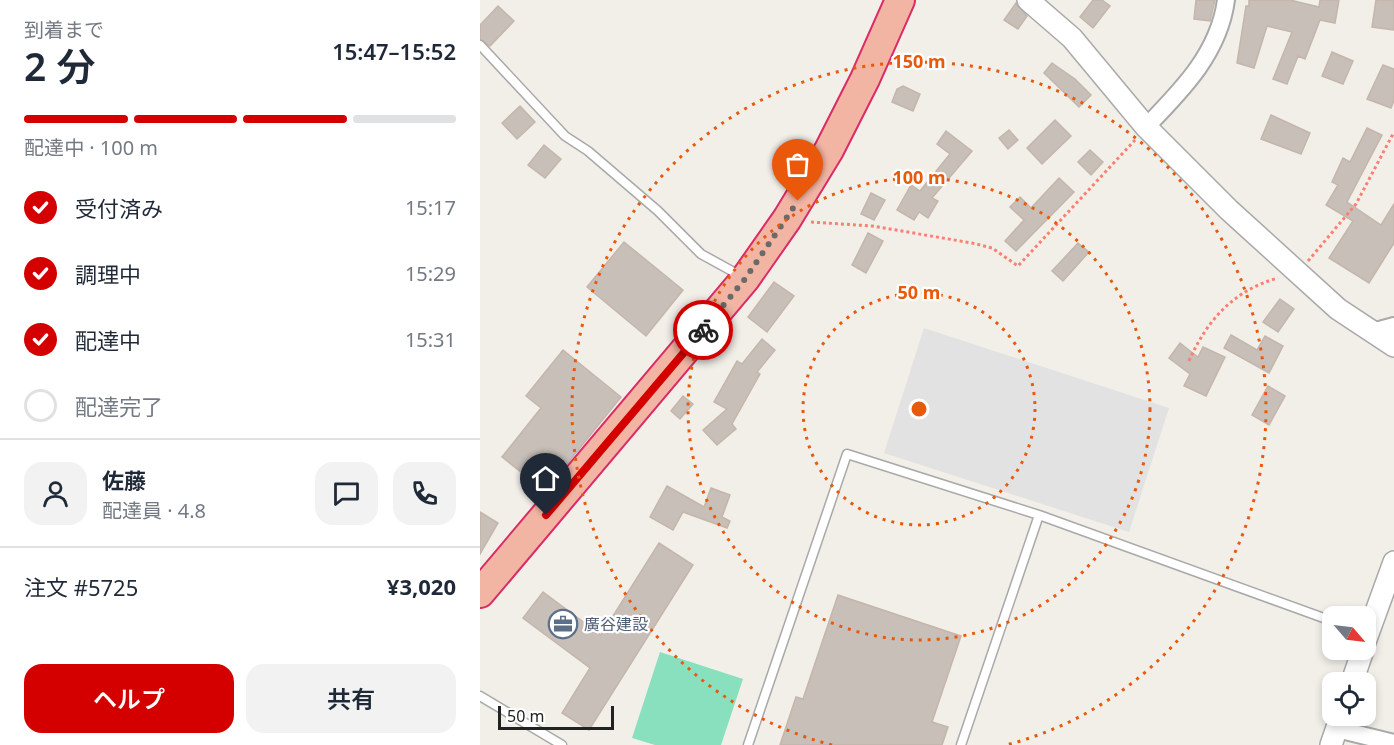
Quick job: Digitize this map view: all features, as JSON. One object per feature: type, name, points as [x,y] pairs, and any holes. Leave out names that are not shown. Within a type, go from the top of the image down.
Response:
[{"type":"highway","points":[[480,593],[745,279],[787,219],[829,150],[865,79],[900,0]]},
{"type":"street","points":[[1028,0],[1072,38],[1146,127],[1229,210],[1338,309],[1394,346]]},
{"type":"street","points":[[1146,127],[1190,81],[1223,24],[1226,0]]},
{"type":"street","points":[[1372,332],[1394,326]]},
{"type":"street","points":[[1376,617],[1390,588],[1394,562]]},
{"type":"street","points":[[1336,730],[1394,743]]},
{"type":"lane","points":[[480,45],[565,136],[588,152],[658,211],[701,254],[745,279]]},
{"type":"lane","points":[[748,745],[847,454],[1039,515],[1322,617]]},
{"type":"lane","points":[[961,745],[1039,515]]},
{"type":"lane","points":[[480,696],[562,745]]},
{"type":"path","points":[[787,219],[872,226],[972,243],[992,248],[1018,266],[1115,164],[1146,127]]},
{"type":"path","points":[[1190,361],[1200,336],[1212,319],[1237,296],[1255,285],[1298,273],[1356,204],[1394,132]]},
{"type":"green space","points":[[660,652],[743,679],[721,745],[655,745],[632,738]]},
{"type":"shaded area","points":[[924,328],[1169,408],[1129,532],[884,453]]},
{"type":"building","points":[[1093,0],[1102,0],[1110,6],[1093,28],[1080,17]]},
{"type":"building","points":[[1196,0],[1215,0],[1210,21],[1194,19]]},
{"type":"building","points":[[1249,0],[1290,0],[1319,7],[1320,0],[1339,0],[1335,23],[1320,20],[1305,59],[1298,56],[1287,84],[1273,79],[1292,32],[1267,26],[1254,68],[1237,63],[1246,6],[1249,6]]},
{"type":"building","points":[[1376,0],[1394,0],[1394,30],[1372,27]]},
{"type":"building","points":[[1016,3],[1027,16],[1018,29],[1004,20]]},
{"type":"building","points":[[498,6],[514,21],[490,46],[480,39],[480,25]]},
{"type":"building","points":[[1332,52],[1353,61],[1343,84],[1322,76]]},
{"type":"building","points":[[1052,63],[1075,79],[1091,95],[1079,107],[1044,73]]},
{"type":"building","points":[[1383,65],[1394,69],[1394,100],[1391,108],[1367,99]]},
{"type":"building","points":[[903,86],[920,94],[913,111],[892,102],[897,89]]},
{"type":"building","points":[[520,106],[535,122],[517,139],[502,123]]},
{"type":"building","points":[[1271,115],[1310,133],[1301,154],[1261,139]]},
{"type":"building","points":[[1055,120],[1071,136],[1042,164],[1027,148]]},
{"type":"building","points":[[1367,128],[1382,135],[1347,202],[1381,225],[1394,204],[1394,243],[1369,283],[1329,258],[1353,221],[1326,205],[1338,185],[1332,182],[1343,158],[1350,162]]},
{"type":"building","points":[[1009,130],[1018,140],[1008,149],[999,138]]},
{"type":"building","points":[[946,131],[972,151],[932,198],[938,201],[928,218],[919,212],[914,220],[897,210],[911,185],[920,191],[950,154],[937,144]]},
{"type":"building","points":[[544,145],[561,159],[545,178],[528,165]]},
{"type":"building","points":[[1090,150],[1103,162],[1091,175],[1078,162]]},
{"type":"building","points":[[1059,178],[1074,192],[1016,251],[1005,241],[1024,220],[1010,207],[1020,197],[1031,208]]},
{"type":"building","points":[[871,193],[885,200],[874,220],[861,214]]},
{"type":"building","points":[[868,233],[883,241],[866,273],[852,265]]},
{"type":"building","points":[[624,242],[683,290],[646,336],[587,287]]},
{"type":"building","points":[[1078,243],[1089,252],[1063,281],[1052,271]]},
{"type":"building","points":[[774,282],[794,296],[767,332],[748,317]]},
{"type":"building","points":[[1280,299],[1294,309],[1278,332],[1263,322]]},
{"type":"building","points":[[1231,335],[1257,350],[1265,336],[1283,346],[1269,373],[1224,348]]},
{"type":"building","points":[[762,339],[775,350],[757,372],[760,374],[732,424],[736,429],[717,445],[703,430],[727,409],[714,402],[737,361],[742,364]]},
{"type":"building","points":[[1180,343],[1198,357],[1203,347],[1225,357],[1206,396],[1184,386],[1190,374],[1169,358]]},
{"type":"building","points":[[563,350],[621,397],[545,491],[502,457],[541,408],[526,396]]},
{"type":"building","points":[[1268,386],[1285,396],[1269,425],[1252,415]]},
{"type":"building","points":[[683,396],[693,404],[680,419],[671,411]]},
{"type":"building","points":[[667,486],[704,507],[711,488],[730,495],[722,517],[730,521],[727,528],[683,512],[673,530],[650,517]]},
{"type":"building","points":[[480,512],[498,523],[480,554]]},
{"type":"building","points":[[659,543],[693,565],[589,730],[562,713],[590,668],[523,618],[543,592],[601,635]]},
{"type":"building","points":[[838,595],[961,636],[932,722],[948,727],[942,745],[780,745],[796,697],[803,699]]},
{"type":"way so far","points":[[703,330],[745,279],[798,201]]},
{"type":"place","name":"廣谷建設","points":[[563,624]]},
{"type":"route","points":[[546,515],[703,330]]}]
